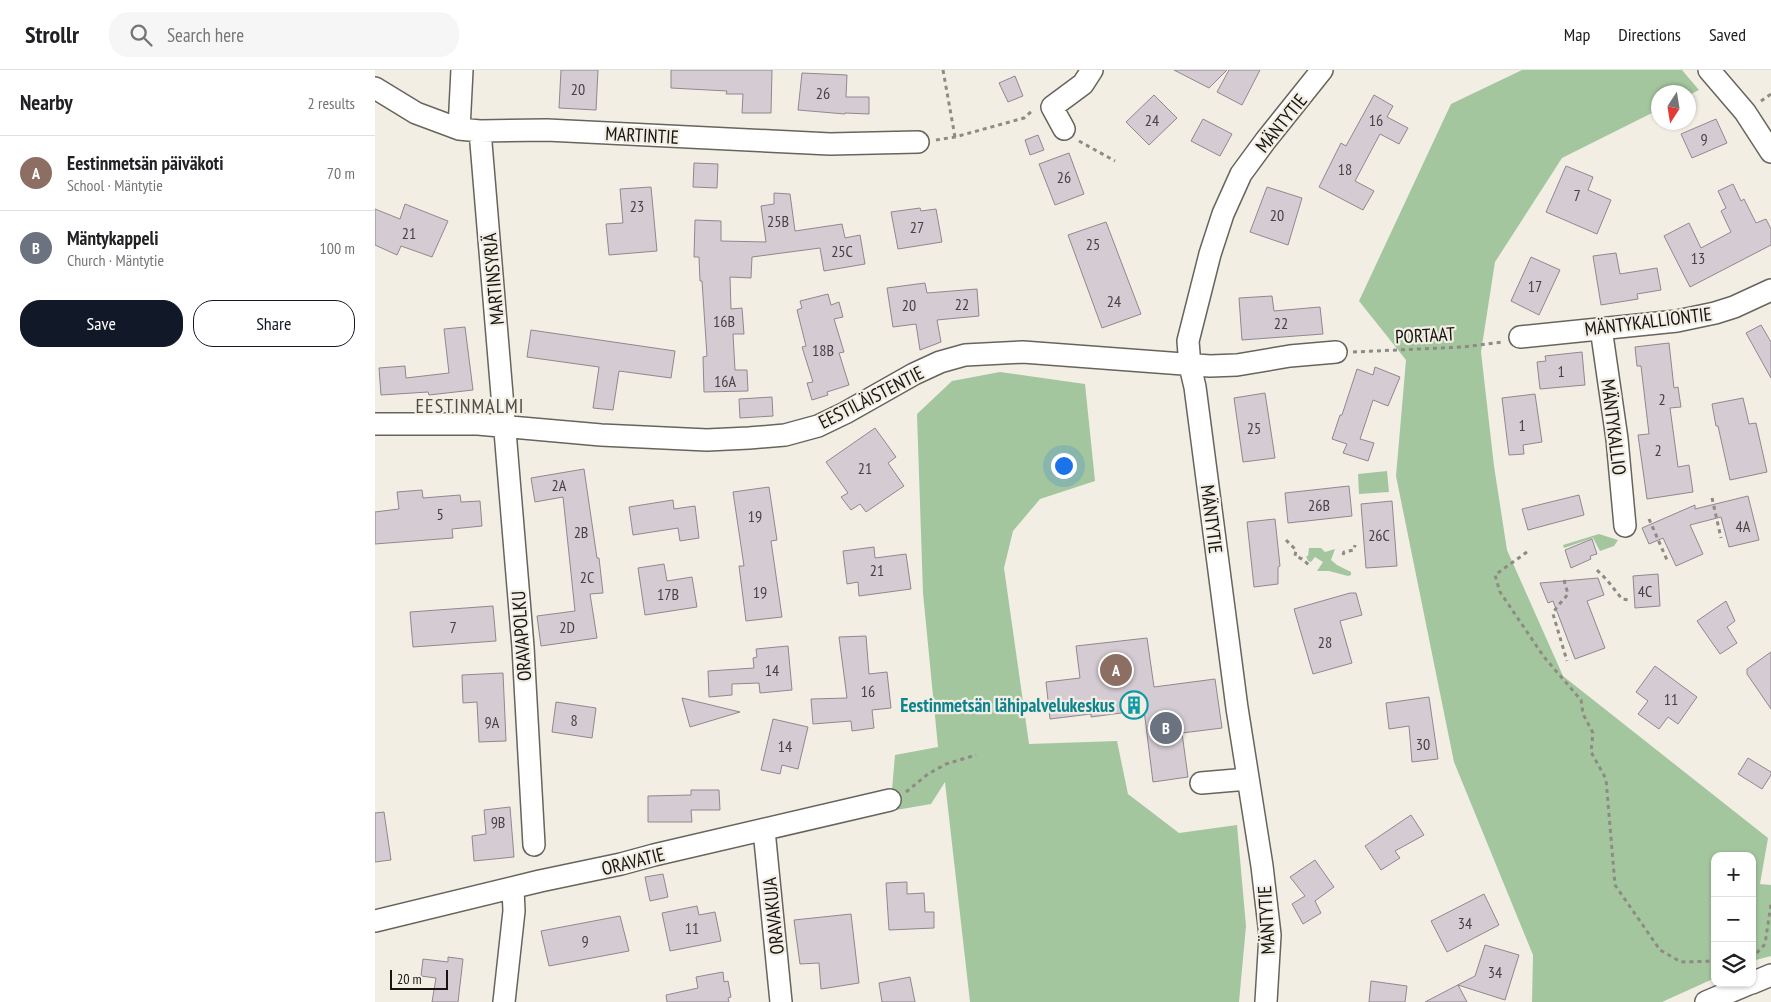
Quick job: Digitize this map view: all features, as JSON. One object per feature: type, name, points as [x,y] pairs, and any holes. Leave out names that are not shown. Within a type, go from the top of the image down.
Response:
[{"type":"street","points":[[459,129],[462,70]]},
{"type":"street","points":[[1064,130],[1044,108],[1083,84],[1092,70]]},
{"type":"street","name":"MÄNTYTIE","points":[[1267,1002],[1270,935],[1263,866],[1236,699],[1188,341],[1210,254],[1223,214],[1241,174],[1322,70]]},
{"type":"street","points":[[1709,70],[1745,112],[1771,152]]},
{"type":"street","name":"MARTINTIE","points":[[375,88],[415,113],[459,129],[480,131],[547,130],[830,144],[918,142]]},
{"type":"street","name":"MARTINSYRJÄ","points":[[480,131],[506,427]]},
{"type":"street","name":"MÄNTYKALLIONTIE","points":[[1513,339],[1677,321],[1715,313],[1771,290]]},
{"type":"street","name":"MÄNTYKALLIO","points":[[1601,328],[1617,439],[1625,526]]},
{"type":"street","name":"EESTILÄISTENTIE","points":[[375,424],[478,424],[601,435],[697,440],[758,437],[785,434],[818,426],[914,374],[940,362],[965,355],[1023,352],[1190,366],[1237,365],[1290,356],[1336,352]]},
{"type":"street","name":"ORAVAPOLKU","points":[[506,427],[523,647],[534,845]]},
{"type":"street","points":[[1201,783],[1248,779]]},
{"type":"street","name":"ORAVATIE","points":[[375,921],[890,800]]},
{"type":"street","name":"ORAVAKUJA","points":[[764,830],[781,1002]]},
{"type":"street","points":[[504,1002],[514,911],[513,889]]},
{"type":"street","points":[[1706,1002],[1757,977]]},
{"type":"path","points":[[943,70],[955,136]]},
{"type":"path","points":[[918,142],[955,136],[1024,118],[1044,108]]},
{"type":"path","points":[[1064,130],[1084,145],[1115,161]]},
{"type":"path","name":"PORTAAT","points":[[1336,352],[1463,347],[1513,339]]},
{"type":"path","points":[[1712,498],[1721,538]]},
{"type":"path","points":[[1649,519],[1667,560]]},
{"type":"path","points":[[1286,540],[1296,550],[1295,556],[1309,565]]},
{"type":"path","points":[[1343,554],[1344,552],[1354,550],[1355,545]]},
{"type":"path","points":[[1527,552],[1495,575],[1500,592],[1544,657],[1581,700],[1583,714],[1593,733],[1591,752],[1606,779],[1615,885],[1660,950],[1681,962],[1711,961]]},
{"type":"path","points":[[1597,570],[1622,599],[1629,600]]},
{"type":"path","points":[[1564,580],[1568,594],[1555,607],[1553,614],[1567,661]]},
{"type":"path","points":[[890,800],[910,789],[928,774],[946,764],[976,755]]},
{"type":"path","points":[[1757,977],[1753,960],[1765,944],[1771,904]]},
{"type":"green space","points":[[1522,70],[1682,70],[1695,85],[1651,85],[1651,114],[1562,158],[1495,262],[1481,352],[1494,466],[1507,550],[1563,676],[1768,838],[1760,884],[1771,885],[1771,956],[1756,960],[1756,852],[1711,852],[1711,980],[1662,1002],[1532,1002],[1533,955],[1454,762],[1396,476],[1406,360],[1359,301],[1451,104]]},
{"type":"green space","points":[[1000,372],[1085,384],[1095,481],[1040,499],[1013,531],[1004,568],[1029,744],[1117,741],[1128,794],[1179,833],[1237,825],[1246,926],[1239,1002],[970,1002],[945,782],[931,804],[896,810],[892,790],[895,755],[938,747],[923,593],[917,414],[952,381]]},
{"type":"green space","points":[[1387,471],[1389,492],[1359,494],[1358,474]]},
{"type":"green space","points":[[1599,534],[1618,540],[1614,546],[1600,551],[1593,538],[1564,548],[1563,545]]},
{"type":"green space","points":[[1309,548],[1321,548],[1325,552],[1335,549],[1331,560],[1351,572],[1351,575],[1317,571],[1323,562],[1315,557],[1311,562],[1308,561],[1306,556],[1308,556]]},
{"type":"building","points":[[561,70],[598,70],[596,110],[559,108]]},
{"type":"building","points":[[671,70],[772,70],[771,113],[742,113],[743,94],[726,94],[727,91],[671,88]]},
{"type":"building","points":[[1174,70],[1227,70],[1209,88]]},
{"type":"building","points":[[1229,70],[1260,70],[1242,105],[1217,92]]},
{"type":"building","points":[[802,73],[847,75],[846,97],[869,97],[869,114],[798,110]]},
{"type":"building","points":[[1015,76],[1023,96],[1008,102],[999,83]]},
{"type":"building","points":[[1154,95],[1177,118],[1149,145],[1126,122]]},
{"type":"building","points":[[1374,95],[1393,106],[1387,117],[1408,128],[1399,144],[1380,134],[1355,181],[1374,191],[1363,210],[1319,187],[1341,143],[1346,146]]},
{"type":"building","points":[[1203,119],[1232,134],[1220,156],[1191,141]]},
{"type":"building","points":[[1716,119],[1727,143],[1692,158],[1681,134],[1696,130],[1696,128]]},
{"type":"building","points":[[1038,135],[1044,150],[1030,155],[1025,140]]},
{"type":"building","points":[[1069,153],[1084,194],[1055,205],[1039,164]]},
{"type":"building","points":[[694,163],[718,164],[717,188],[693,187]]},
{"type":"building","points":[[1566,166],[1593,177],[1588,190],[1611,200],[1597,234],[1546,212]]},
{"type":"building","points":[[1733,184],[1741,201],[1744,199],[1756,223],[1766,219],[1771,229],[1771,245],[1690,287],[1664,236],[1689,223],[1701,248],[1731,232],[1721,211],[1726,208],[1718,191]]},
{"type":"building","points":[[651,187],[657,251],[609,255],[606,224],[623,223],[620,189]]},
{"type":"building","points":[[1267,187],[1302,198],[1288,245],[1250,232]]},
{"type":"building","points":[[774,193],[790,194],[795,231],[842,224],[845,238],[860,235],[865,264],[824,271],[820,248],[752,257],[751,278],[730,277],[731,309],[742,308],[744,334],[733,334],[735,370],[747,370],[748,391],[704,392],[703,357],[707,356],[699,257],[694,257],[695,220],[721,221],[721,241],[766,242],[761,206],[774,204]]},
{"type":"building","points":[[405,204],[448,221],[432,257],[401,246],[397,255],[375,245],[375,209],[400,219]]},
{"type":"building","points":[[920,208],[921,211],[936,209],[942,242],[898,249],[891,212]]},
{"type":"building","points":[[1106,222],[1141,314],[1102,328],[1068,235]]},
{"type":"building","points":[[1616,253],[1620,274],[1657,268],[1661,290],[1637,294],[1638,299],[1601,305],[1593,256]]},
{"type":"building","points":[[1531,257],[1560,270],[1539,315],[1511,301]]},
{"type":"building","points":[[925,283],[927,293],[977,289],[979,316],[937,320],[941,342],[920,350],[916,324],[893,327],[887,288]]},
{"type":"building","points":[[828,294],[831,305],[839,302],[843,317],[834,319],[844,352],[839,353],[849,385],[827,392],[828,395],[812,400],[807,383],[813,382],[802,347],[806,346],[797,310],[802,308],[800,301]]},
{"type":"building","points":[[1272,296],[1274,311],[1320,307],[1323,334],[1242,340],[1239,298]]},
{"type":"building","points":[[1761,325],[1771,342],[1771,378],[1746,333]]},
{"type":"building","points":[[465,327],[473,390],[429,395],[428,392],[381,395],[379,368],[405,366],[406,378],[449,373],[444,329]]},
{"type":"building","points":[[531,330],[675,351],[671,378],[619,371],[613,410],[593,408],[599,367],[527,357]]},
{"type":"building","points":[[1669,343],[1674,388],[1678,387],[1681,407],[1670,408],[1678,467],[1689,465],[1693,492],[1647,499],[1638,435],[1649,434],[1641,366],[1637,366],[1635,347]]},
{"type":"building","points":[[1582,352],[1585,385],[1540,389],[1537,362],[1546,361],[1545,356]]},
{"type":"building","points":[[1375,367],[1400,377],[1388,406],[1373,400],[1360,439],[1374,443],[1368,461],[1343,453],[1347,444],[1332,439],[1357,369],[1373,375]]},
{"type":"building","points":[[1265,393],[1275,458],[1243,462],[1234,398]]},
{"type":"building","points":[[1535,394],[1542,442],[1523,445],[1524,454],[1509,455],[1502,398]]},
{"type":"building","points":[[772,397],[773,416],[740,418],[739,399]]},
{"type":"building","points":[[1743,398],[1749,424],[1756,423],[1767,472],[1730,480],[1712,404]]},
{"type":"building","points":[[875,428],[896,457],[888,463],[904,486],[866,512],[860,504],[851,510],[841,497],[848,493],[826,462]]},
{"type":"building","points":[[584,469],[603,593],[590,594],[597,638],[541,646],[537,616],[575,611],[563,497],[535,502],[531,478]]},
{"type":"building","points":[[1349,486],[1352,516],[1288,523],[1285,493]]},
{"type":"building","points":[[769,487],[777,540],[771,541],[782,617],[746,621],[739,566],[744,566],[733,492]]},
{"type":"building","points":[[422,490],[423,498],[460,495],[461,502],[480,501],[482,526],[452,529],[453,538],[375,544],[375,512],[399,509],[397,492]]},
{"type":"building","points":[[1579,495],[1584,515],[1528,530],[1522,509]]},
{"type":"building","points":[[1748,496],[1759,540],[1729,547],[1721,517],[1690,525],[1703,554],[1676,566],[1663,538],[1649,544],[1642,528],[1695,505],[1695,509]]},
{"type":"building","points":[[673,500],[674,509],[695,506],[699,538],[680,541],[678,528],[633,535],[629,507]]},
{"type":"building","points":[[1392,501],[1397,566],[1366,568],[1361,504]]},
{"type":"building","points":[[1275,519],[1280,566],[1278,567],[1278,584],[1254,587],[1247,522]]},
{"type":"building","points":[[1592,539],[1597,554],[1590,556],[1591,559],[1571,568],[1565,550]]},
{"type":"building","points":[[874,547],[875,558],[906,554],[911,589],[859,596],[858,582],[847,584],[843,551]]},
{"type":"building","points":[[664,564],[667,581],[692,577],[697,607],[645,615],[638,568]]},
{"type":"building","points":[[1658,574],[1660,606],[1635,608],[1633,576]]},
{"type":"building","points":[[1598,578],[1604,595],[1587,601],[1605,648],[1575,659],[1553,601],[1548,603],[1540,583]]},
{"type":"building","points":[[1356,593],[1362,615],[1340,621],[1352,663],[1313,674],[1294,609]]},
{"type":"building","points":[[1726,601],[1735,621],[1727,627],[1737,643],[1720,654],[1697,621]]},
{"type":"building","points":[[493,606],[496,641],[413,647],[410,612]]},
{"type":"building","points":[[866,636],[869,674],[887,672],[891,708],[872,710],[874,728],[852,731],[851,721],[813,724],[811,699],[847,698],[839,637]]},
{"type":"building","name":"Eestinmetsän lähipalvelukeskus","points":[[1147,638],[1154,687],[1215,679],[1222,728],[1182,733],[1188,777],[1153,782],[1144,710],[1091,717],[1091,714],[1050,719],[1046,682],[1080,678],[1076,646]]},
{"type":"building","points":[[788,646],[792,690],[760,693],[759,683],[732,684],[732,695],[709,697],[708,671],[754,668],[753,658],[757,657],[756,649]]},
{"type":"building","points":[[1771,652],[1771,709],[1747,674],[1747,669]]},
{"type":"building","points":[[1655,666],[1697,697],[1678,724],[1668,717],[1659,729],[1638,714],[1648,701],[1636,692]]},
{"type":"building","points":[[503,673],[506,741],[479,742],[477,702],[463,703],[462,675]]},
{"type":"building","points":[[1429,697],[1438,759],[1412,762],[1409,726],[1389,729],[1386,703]]},
{"type":"building","points":[[682,698],[740,712],[690,727]]},
{"type":"building","points":[[556,702],[596,708],[592,738],[552,732]]},
{"type":"building","points":[[773,719],[808,727],[798,769],[782,765],[780,774],[761,770]]},
{"type":"building","points":[[1748,758],[1771,772],[1762,789],[1738,774]]},
{"type":"building","points":[[691,790],[719,790],[720,810],[691,810],[692,822],[648,822],[648,796],[691,795]]},
{"type":"building","points":[[510,807],[514,857],[474,861],[472,836],[486,834],[484,810]]},
{"type":"building","points":[[384,812],[391,860],[375,862],[375,813]]},
{"type":"building","points":[[1411,815],[1424,835],[1395,851],[1400,858],[1381,870],[1365,846]]},
{"type":"building","points":[[1315,860],[1334,887],[1315,901],[1321,913],[1303,924],[1292,904],[1305,896],[1290,877]]},
{"type":"building","points":[[663,874],[668,897],[650,901],[645,877]]},
{"type":"building","points":[[907,882],[907,894],[924,893],[925,912],[934,912],[934,928],[889,930],[886,883]]},
{"type":"building","points":[[1484,894],[1499,925],[1447,952],[1431,921]]},
{"type":"building","points":[[697,906],[699,915],[715,912],[721,941],[670,951],[662,913]]},
{"type":"building","points":[[851,914],[859,983],[821,989],[819,963],[800,964],[794,920]]},
{"type":"building","points":[[620,916],[629,951],[549,966],[541,931]]},
{"type":"building","points":[[1485,945],[1519,955],[1505,1000],[1458,985],[1467,1002],[1425,1002],[1475,976]]},
{"type":"building","points":[[448,957],[463,959],[458,1002],[432,1002],[436,978],[421,976],[423,959],[448,962]]},
{"type":"building","points":[[723,972],[724,982],[728,981],[731,997],[728,998],[729,1002],[667,1002],[666,995],[698,988],[696,977]]},
{"type":"building","points":[[910,977],[915,1002],[882,1002],[879,983]]},
{"type":"building","points":[[1371,981],[1407,986],[1405,1002],[1369,1002]]},
{"type":"place","name":"Eestinmetsän päiväkoti","points":[[1116,670]]},
{"type":"place","name":"Eestinmetsän lähipalvelukeskus","points":[[1134,705]]},
{"type":"place","name":"Mäntykappeli","points":[[1166,728]]},
{"type":"district","name":"EESTINMALMI","points":[[470,406]]}]
